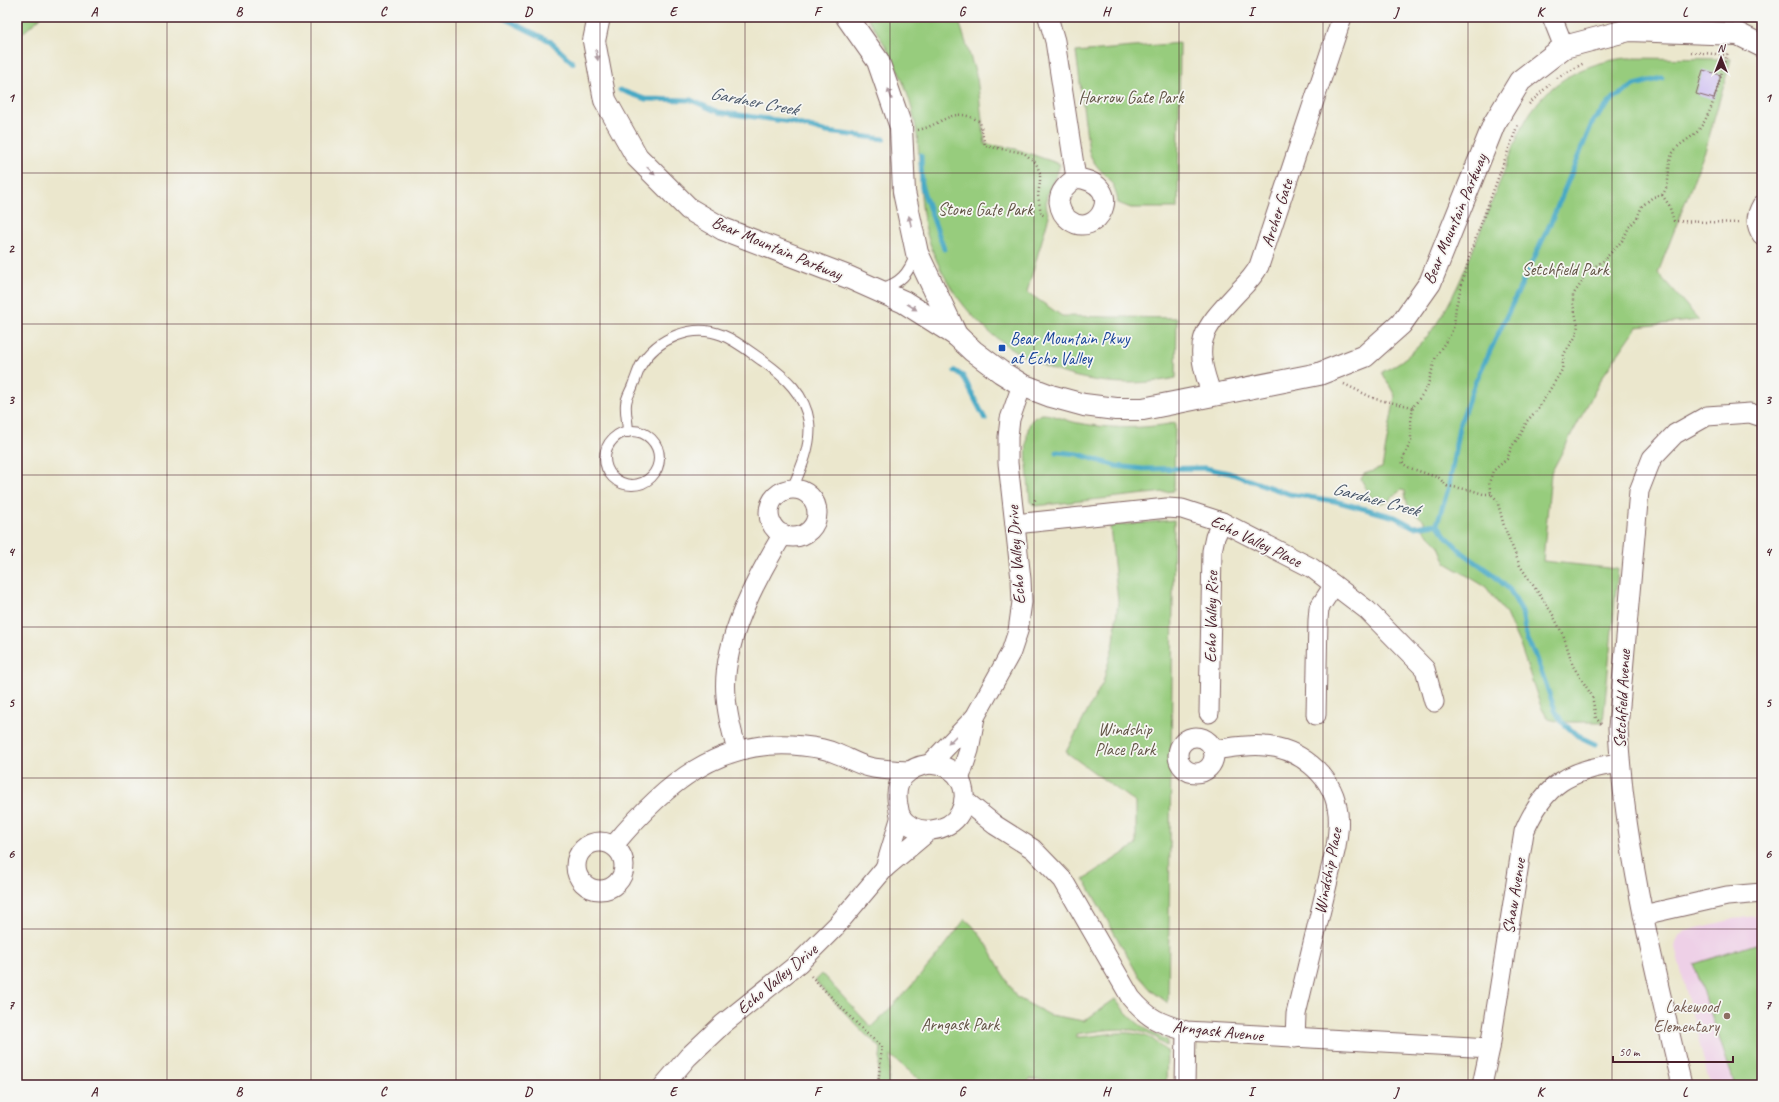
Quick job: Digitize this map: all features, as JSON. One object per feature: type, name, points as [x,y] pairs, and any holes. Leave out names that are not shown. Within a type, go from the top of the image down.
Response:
[{"type":"street","name":"Bear Mountain Parkway","points":[[599,17],[594,41],[605,100],[636,157],[689,209],[723,229],[904,302],[956,335],[972,351],[1022,385],[1051,396],[1084,405],[1116,409],[1143,409],[1319,374],[1365,356],[1401,324],[1430,283],[1494,124],[1520,81],[1564,47],[1629,30],[1738,34],[1762,46]]},
{"type":"street","name":"Bear Mountain Parkway","points":[[847,17],[878,61],[901,126],[904,192],[917,252],[956,335]]},
{"type":"street","points":[[1048,17],[1055,41],[1076,178]]},
{"type":"street","name":"Archer Gate","points":[[1212,395],[1203,363],[1202,340],[1212,321],[1253,276],[1259,266],[1342,17]]},
{"type":"street","points":[[1552,17],[1564,47]]},
{"type":"street","points":[[1076,178],[1088,180],[1096,184],[1102,191],[1105,200],[1104,210],[1098,218],[1091,223],[1081,225],[1072,223],[1064,217],[1060,209],[1059,199],[1062,190],[1076,178]]},
{"type":"street","name":"Echo Valley Drive","points":[[930,764],[975,717],[1011,652],[1018,631],[1022,602],[1021,578],[1008,463],[1008,437],[1010,419],[1022,385]]},
{"type":"street","name":"Setchfield Avenue","points":[[1682,1085],[1643,916],[1620,763],[1618,728],[1639,491],[1652,458],[1675,434],[1707,416],[1750,413],[1762,417]]},
{"type":"street","points":[[792,489],[802,490],[810,496],[815,503],[817,513],[815,522],[809,530],[801,535],[791,536],[783,534],[775,528],[770,520],[769,512],[771,503],[776,496],[783,491],[792,489]]},
{"type":"street","name":"Echo Valley Place","points":[[1015,524],[1167,508],[1182,509],[1222,522],[1312,568],[1367,610],[1424,669],[1434,702]]},
{"type":"street","name":"Echo Valley Rise","points":[[1209,713],[1212,551],[1215,537],[1222,522]]},
{"type":"street","points":[[737,750],[729,719],[726,695],[726,670],[732,642],[740,617],[783,534]]},
{"type":"street","points":[[1316,715],[1318,620],[1320,608],[1334,585]]},
{"type":"street","name":"Echo Valley Drive","points":[[960,778],[969,750],[975,717]]},
{"type":"street","points":[[614,845],[633,822],[686,774],[711,760],[737,750],[773,744],[803,746],[833,752],[869,767],[908,771]]},
{"type":"street","name":"Windship Place","points":[[1213,750],[1239,746],[1266,746],[1288,751],[1306,761],[1320,773],[1332,789],[1337,807],[1339,825],[1336,847],[1296,1014],[1295,1038]]},
{"type":"street","name":"Shaw Avenue","points":[[1482,1085],[1490,1048],[1524,832],[1532,813],[1544,797],[1558,783],[1592,767],[1620,763]]},
{"type":"street","points":[[930,764],[946,767],[960,778],[964,789],[964,800],[961,812],[954,822],[942,828],[929,831],[912,826],[901,816],[896,796],[899,783],[908,771],[918,766],[930,764]]},
{"type":"street","points":[[869,767],[896,796]]},
{"type":"street","name":"Arngask Avenue","points":[[964,800],[995,825],[1033,849],[1063,880],[1130,998],[1143,1013],[1162,1024],[1186,1031],[1490,1048]]},
{"type":"street","name":"Echo Valley Drive","points":[[885,868],[901,816]]},
{"type":"street","name":"Arngask Avenue","points":[[954,822],[995,825]]},
{"type":"street","name":"Echo Valley Drive","points":[[664,1085],[688,1057],[723,1024],[799,963],[837,925],[885,868],[929,831]]},
{"type":"street","points":[[1643,916],[1727,896],[1762,892]]},
{"type":"street","points":[[1184,1085],[1186,1031]]},
{"type":"lane","points":[[876,290],[893,285],[903,278],[912,265],[917,252]]},
{"type":"lane","points":[[628,432],[626,403],[641,366],[650,354],[660,344],[673,336],[690,332],[707,331],[722,335],[738,344],[790,383],[805,407],[809,422],[810,436],[807,450],[792,489]]},
{"type":"lane","points":[[628,432],[640,433],[649,438],[656,447],[659,458],[656,469],[650,478],[640,484],[629,485],[618,482],[610,474],[605,464],[605,453],[610,443],[618,435],[628,432]]},
{"type":"path","points":[[1603,726],[1596,718],[1592,696],[1574,666],[1564,637],[1552,613],[1520,566],[1504,526],[1497,500],[1492,494],[1489,483],[1493,472],[1507,460],[1512,446],[1520,436],[1527,421],[1538,409],[1562,370],[1564,354],[1576,336],[1578,325],[1573,305],[1573,295],[1582,282],[1584,274],[1603,261],[1622,241],[1629,227],[1637,218],[1642,206],[1653,197],[1662,195],[1667,189],[1671,157],[1677,149],[1697,132],[1714,103],[1727,55]]},
{"type":"path","points":[[1528,105],[1552,81],[1586,62]]},
{"type":"path","points":[[901,134],[926,129],[950,115],[959,114],[971,116],[980,122],[985,146],[1024,153],[1036,163],[1040,173],[1038,195],[1041,214],[1046,216],[1060,209]]},
{"type":"path","points":[[1492,494],[1483,494],[1471,490],[1447,486],[1439,478],[1403,464],[1402,460],[1411,441],[1413,407],[1427,388],[1436,356],[1450,335],[1454,326],[1456,306],[1471,251],[1521,118]]},
{"type":"path","points":[[1662,195],[1669,205],[1674,221],[1746,223],[1760,220]]},
{"type":"path","points":[[1328,371],[1349,387],[1375,399],[1413,407]]},
{"type":"path","points":[[810,975],[866,1034],[882,1046],[878,1085]]},
{"type":"shaded area","name":"Lakewood Elementary","points":[[1762,915],[1762,1085],[1710,1085],[1675,947],[1676,942],[1680,934],[1685,931],[1734,919]]},
{"type":"green space","points":[[17,17],[41,17],[17,38]]},
{"type":"green space","name":"Stone Gate Park","points":[[867,17],[955,17],[960,24],[977,78],[985,144],[1016,149],[1060,164],[1047,195],[1046,201],[1049,216],[1027,292],[1062,316],[1177,318],[1176,378],[1135,383],[1096,381],[1058,371],[1023,356],[991,334],[964,306],[942,272],[924,223],[916,127],[907,93],[894,62]]},
{"type":"green space","name":"Harrow Gate Park","points":[[1180,43],[1178,208],[1131,208],[1118,203],[1116,193],[1110,180],[1097,166],[1089,152],[1076,52]]},
{"type":"green space","name":"Setchfield Park","points":[[1625,58],[1731,59],[1706,148],[1658,273],[1699,320],[1637,327],[1603,376],[1551,473],[1543,561],[1618,569],[1603,722],[1562,722],[1548,719],[1541,707],[1520,645],[1506,614],[1486,587],[1446,563],[1438,544],[1424,530],[1424,520],[1408,505],[1405,491],[1401,490],[1388,501],[1381,503],[1370,496],[1361,479],[1364,474],[1382,468],[1395,396],[1382,372],[1401,361],[1417,348],[1442,315],[1453,296],[1516,141],[1531,112],[1554,86],[1576,72],[1599,63]]},
{"type":"green space","points":[[1042,414],[1051,415],[1078,423],[1114,427],[1139,427],[1175,423],[1174,491],[1035,506],[1030,502],[1026,448],[1028,428],[1031,421]]},
{"type":"green space","name":"Windship Place Park","points":[[1174,520],[1168,1003],[1152,991],[1138,975],[1084,879],[1136,845],[1136,803],[1066,752],[1103,682],[1114,642],[1118,601],[1110,526]]},
{"type":"green space","name":"Arngask Park","points":[[965,919],[972,925],[986,943],[1016,997],[1050,1015],[1084,1021],[1115,999],[1138,1023],[1167,1040],[1167,1047],[1156,1038],[1143,1032],[1124,1029],[1076,1034],[1076,1037],[1085,1037],[1113,1033],[1132,1033],[1152,1039],[1167,1051],[1166,1085],[1110,1085],[1030,1079],[1026,1085],[926,1085],[891,1056],[888,1085],[877,1085],[881,1048],[865,1034],[815,981],[822,974],[871,1027],[897,1002],[921,975]]},
{"type":"green space","points":[[1762,942],[1762,1085],[1735,1085],[1694,964]]},
{"type":"building","points":[[1703,70],[1721,75],[1714,99],[1696,94]]},
{"type":"waterway","name":"Gardner Creek","points":[[501,17],[550,41],[573,63]]},
{"type":"waterway","points":[[1449,485],[1459,426],[1475,383],[1551,222],[1593,121],[1614,98],[1635,85],[1662,78]]},
{"type":"waterway","name":"Gardner Creek","points":[[620,90],[645,99],[691,100],[718,112],[791,122],[827,132],[884,139]]},
{"type":"waterway","name":"Gardner Creek","points":[[921,155],[922,188],[944,249]]},
{"type":"waterway","name":"Gardner Creek","points":[[955,371],[963,376],[985,419]]},
{"type":"waterway","name":"Gardner Creek","points":[[1057,452],[1078,454],[1116,466],[1143,469],[1205,468],[1229,473],[1289,494],[1335,501],[1395,517],[1414,527],[1437,524],[1445,535],[1463,553],[1491,573],[1510,590],[1522,612],[1527,640],[1534,653],[1556,712],[1562,722],[1578,736],[1595,744]]},
{"type":"waterway","points":[[1437,524],[1448,489]]},
{"type":"place","name":"Bear Mountain Pkwy at Echo Valley","points":[[1002,348]]},
{"type":"place","name":"Lakewood Elementary","points":[[1727,1016]]}]
